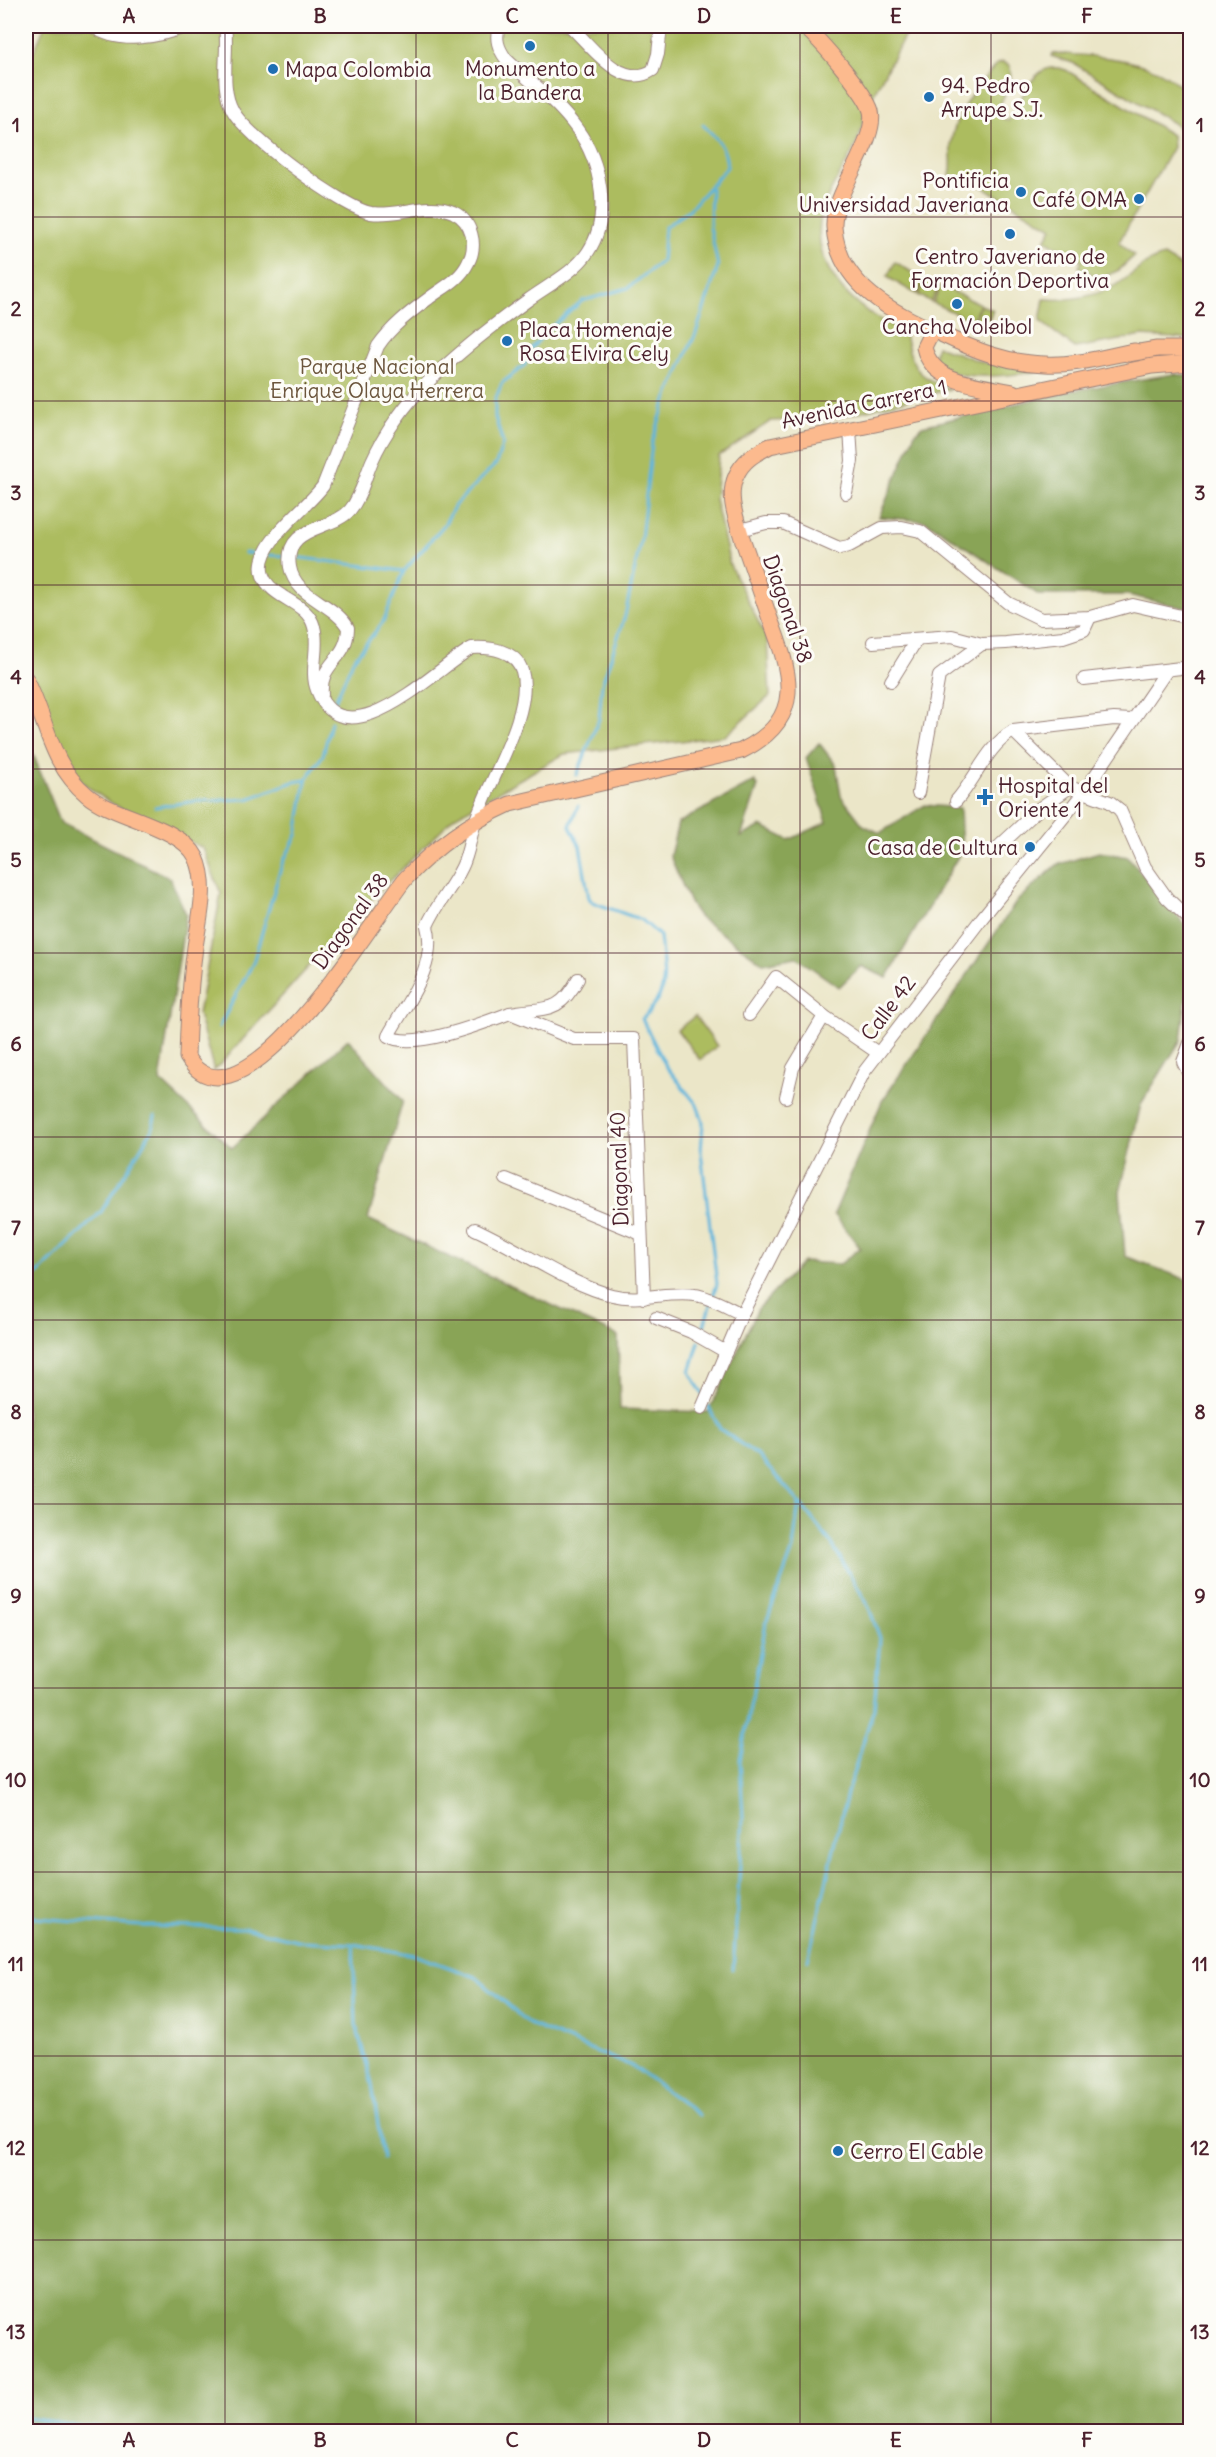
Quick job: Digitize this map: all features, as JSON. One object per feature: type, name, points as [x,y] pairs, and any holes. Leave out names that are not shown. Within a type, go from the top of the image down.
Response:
[{"type":"main road","points":[[803,26],[818,39],[866,100],[871,116],[869,129],[838,206],[834,225],[841,255],[851,274],[871,296],[888,309],[981,352],[1036,364],[1063,364],[1135,351]]},
{"type":"main road","points":[[932,331],[924,347],[928,360],[937,372],[952,378],[1018,393]]},
{"type":"main road","name":"Avenida Carrera 1","points":[[1068,382],[1135,351],[1191,350]]},
{"type":"main road","name":"Avenida Carrera 1","points":[[740,530],[733,506],[732,490],[736,477],[752,456],[770,446],[1068,382],[1167,363],[1191,363]]},
{"type":"main road","name":"Diagonal 38","points":[[26,680],[37,702],[60,766],[88,796],[177,838],[195,856],[201,878],[202,898],[195,946],[187,1057],[198,1070],[210,1074],[229,1074],[249,1065],[292,1029],[343,969],[405,880],[436,849],[475,821],[510,804],[741,751],[760,742],[772,731],[790,696],[790,680],[787,664],[740,530]]},
{"type":"street","points":[[92,26],[125,39],[187,26]]},
{"type":"street","points":[[225,26],[228,98],[232,110],[252,134],[349,205],[379,213],[424,208],[444,209],[460,217],[472,237],[471,257],[463,272],[390,329],[378,346],[323,486],[263,555],[262,571],[268,585],[304,609],[312,620],[316,634],[314,681],[323,702],[330,709],[345,717],[364,717],[387,708],[472,648],[500,650],[515,658],[522,669],[524,684],[521,702],[504,755],[475,821],[464,863],[427,926],[431,939],[422,974],[410,1002],[388,1036],[419,1040],[472,1027],[510,1013],[550,1009],[569,996],[578,979]]},
{"type":"street","points":[[323,702],[321,684],[324,674],[345,647],[348,628],[337,613],[311,596],[293,578],[289,557],[294,545],[313,528],[338,520],[351,510],[381,444],[424,386],[458,354],[586,255],[598,229],[602,197],[586,141],[563,112],[499,50],[496,37],[499,26]]},
{"type":"street","points":[[570,26],[607,62],[623,75],[634,78],[653,70],[658,54],[661,26]]},
{"type":"street","points":[[846,493],[852,461],[850,429]]},
{"type":"street","points":[[740,530],[766,523],[783,523],[839,548],[849,546],[882,528],[908,527],[920,531],[1008,603],[1032,616],[1054,621],[1090,617],[1133,606],[1191,618]]},
{"type":"street","points":[[873,642],[952,636],[982,644],[1063,637],[1083,630],[1090,617]]},
{"type":"street","points":[[891,681],[917,639]]},
{"type":"street","points":[[918,793],[939,676],[982,644]]},
{"type":"street","points":[[1084,679],[1191,667]]},
{"type":"street","name":"Calle 42","points":[[702,1408],[742,1314],[856,1086],[878,1053],[1084,792],[1167,670]]},
{"type":"street","points":[[956,801],[972,783],[1000,738],[1013,731],[1114,719],[1131,720]]},
{"type":"street","points":[[1013,731],[1070,787],[1110,802],[1120,810],[1145,867],[1167,898],[1191,920]]},
{"type":"street","points":[[994,851],[1040,808],[1070,787]]},
{"type":"street","points":[[1040,808],[1051,831]]},
{"type":"street","points":[[749,1015],[776,977],[824,1016],[878,1053]]},
{"type":"street","name":"Diagonal 40","points":[[510,1013],[574,1039],[633,1039],[644,1298]]},
{"type":"street","points":[[786,1097],[793,1068],[824,1016]]},
{"type":"street","points":[[1188,1074],[1183,1058],[1191,1044]]},
{"type":"street","points":[[506,1179],[641,1234]]},
{"type":"street","points":[[475,1229],[511,1245],[579,1283],[610,1295],[644,1298],[697,1295],[742,1314]]},
{"type":"street","points":[[656,1318],[692,1332],[726,1352]]},
{"type":"green space","name":"Parque Nacional Enrique Olaya Herrera","points":[[45,26],[910,26],[864,112],[863,124],[855,147],[826,201],[820,223],[820,244],[826,263],[836,281],[850,297],[866,311],[904,331],[917,369],[930,380],[951,389],[836,418],[771,421],[719,456],[715,499],[730,565],[767,639],[770,696],[725,736],[564,754],[454,817],[352,919],[214,1071],[198,1014],[221,894],[203,848],[106,800],[74,774],[51,739],[26,674],[26,69]]},
{"type":"green space","points":[[1053,53],[1131,62],[1168,76],[1181,88],[1190,104],[1192,118],[1190,142],[1175,124],[1073,63],[1051,56]]},
{"type":"green space","points":[[1003,62],[1010,66],[1011,80],[996,114],[1008,121],[1024,92],[1037,75],[1055,68],[1066,70],[1172,135],[1173,147],[1119,242],[1134,256],[1119,270],[1100,279],[1079,267],[1082,261],[1045,240],[1052,228],[971,180],[950,176],[953,132],[962,110],[997,64]]},
{"type":"green space","points":[[1190,255],[1190,339],[1142,336],[1075,348],[1040,321],[1044,299],[1077,298],[1098,293],[1109,289],[1152,260],[1164,256],[1182,267]]},
{"type":"green space","points":[[895,262],[925,280],[916,294],[887,277]]},
{"type":"green space","points":[[926,280],[939,287],[931,302],[918,295]]},
{"type":"green space","name":"Cancha Voleibol","points":[[941,286],[980,304],[972,321],[933,303]]},
{"type":"green space","points":[[981,305],[993,310],[986,325],[975,320]]},
{"type":"green space","points":[[937,346],[985,363],[1044,370],[997,376],[957,374],[942,369],[935,360]]},
{"type":"green space","points":[[1174,374],[1190,376],[1190,609],[1128,595],[1039,595],[926,521],[879,517],[915,433],[922,426],[1070,391]]},
{"type":"green space","points":[[26,737],[61,823],[170,878],[186,914],[160,1081],[232,1148],[348,1039],[403,1101],[368,1219],[618,1336],[620,1409],[708,1412],[758,1309],[803,1262],[840,1264],[860,1248],[834,1214],[882,1101],[1017,901],[1057,865],[1099,852],[1128,857],[1186,926],[1189,976],[1181,1040],[1141,1104],[1120,1192],[1125,1256],[1190,1281],[1190,2431],[26,2431]]},
{"type":"green space","points":[[819,743],[836,765],[841,796],[863,825],[880,833],[925,805],[960,808],[962,850],[887,978],[861,966],[839,987],[796,957],[763,963],[700,918],[690,903],[670,856],[678,823],[755,781],[758,786],[741,837],[761,826],[789,840],[827,822],[806,758]]},
{"type":"green space","points":[[695,1016],[717,1046],[700,1060],[677,1030]]},
{"type":"waterway","points":[[335,701],[353,660],[383,622],[404,571],[444,525],[455,505],[496,464],[503,443],[495,417],[495,400],[502,383],[525,365],[529,351],[549,329],[582,301],[628,288],[662,261],[665,227],[690,209],[727,167],[720,143],[703,125]]},
{"type":"waterway","points":[[577,775],[599,719],[602,684],[625,616],[641,539],[652,443],[666,400],[696,333],[718,266],[710,227],[711,188]]},
{"type":"waterway","points":[[245,553],[261,554]]},
{"type":"waterway","points":[[268,555],[285,556]]},
{"type":"waterway","points":[[294,557],[404,571]]},
{"type":"waterway","points":[[219,1027],[253,963],[282,864],[297,835],[306,780],[323,755],[331,722]]},
{"type":"waterway","points":[[155,807],[196,801],[248,799],[293,782],[306,780]]},
{"type":"waterway","points":[[578,806],[570,826],[580,846],[589,898],[592,902],[642,920],[660,936],[664,971],[662,990],[652,1008],[642,1019],[666,1066],[697,1105],[703,1122],[701,1152],[717,1284],[713,1296]]},
{"type":"waterway","points":[[26,1285],[101,1212],[152,1130],[155,1116]]},
{"type":"waterway","points":[[702,1333],[711,1302]]},
{"type":"waterway","points":[[699,1342],[690,1372],[704,1397]]},
{"type":"waterway","points":[[708,1406],[720,1429],[758,1456],[799,1502],[793,1549],[766,1623],[740,1760],[743,1818],[733,1970]]},
{"type":"waterway","points":[[799,1502],[832,1544],[868,1605],[880,1638],[874,1708],[847,1793],[808,1960]]},
{"type":"waterway","points":[[26,1914],[37,1918],[142,1926],[245,1928],[301,1941],[353,1944],[415,1955],[476,1977],[529,2024],[634,2067],[699,2115]]},
{"type":"waterway","points":[[353,1944],[356,2025],[372,2084],[383,2158]]},
{"type":"waterway","points":[[26,2418],[132,2432]]},
{"type":"place","name":"Monumento a la Bandera","points":[[530,46]]},
{"type":"place","name":"Mapa Colombia","points":[[273,69]]},
{"type":"place","name":"94. Pedro Arrupe S.J.","points":[[929,97]]},
{"type":"place","name":"Pontificia Universidad Javeriana","points":[[1021,192]]},
{"type":"place","name":"Café OMA","points":[[1139,199]]},
{"type":"place","name":"Centro Javeriano de Formación Deportiva","points":[[1010,234]]},
{"type":"place","name":"Cancha Voleibol","points":[[957,304]]},
{"type":"place","name":"Placa Homenaje Rosa Elvira Cely","points":[[507,341]]},
{"type":"place","name":"Hospital del Oriente 1","points":[[985,797]]},
{"type":"place","name":"Casa de Cultura","points":[[1030,847]]},
{"type":"place","name":"Cerro El Cable","points":[[838,2151]]}]
